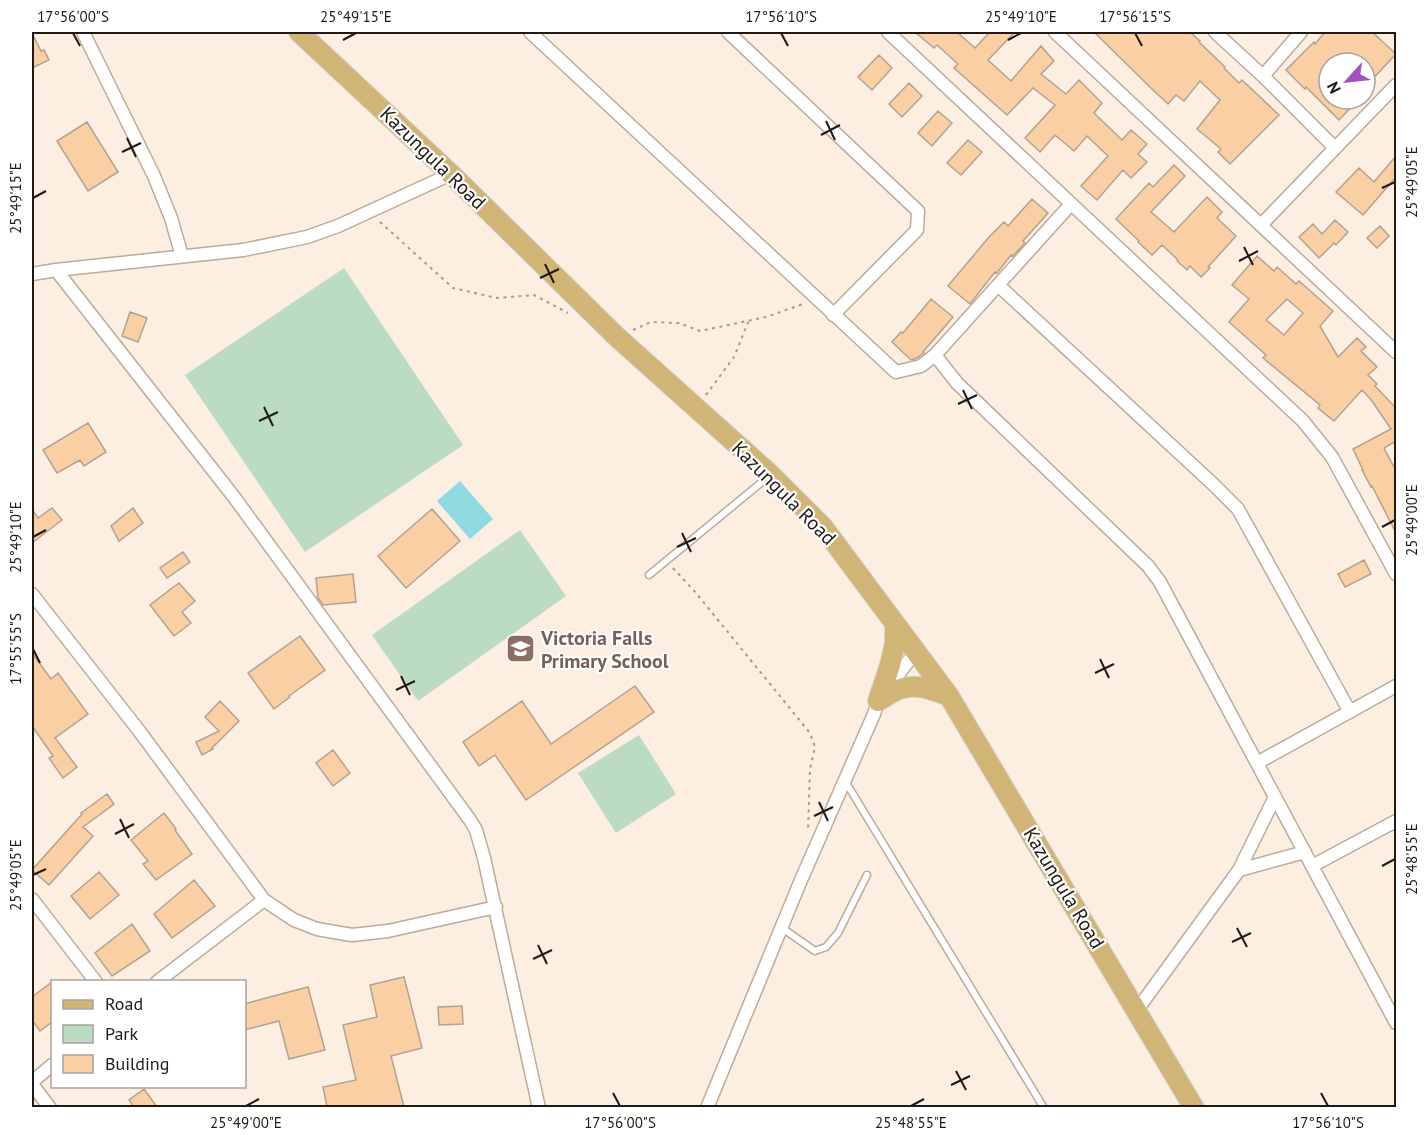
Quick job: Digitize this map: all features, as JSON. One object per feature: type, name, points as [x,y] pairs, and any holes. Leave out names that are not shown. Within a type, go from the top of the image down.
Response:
[{"type":"main road","name":"Kazungula Road","points":[[299,32],[451,174],[617,337],[771,475],[823,527],[949,696],[1194,1107]]},
{"type":"main road","points":[[878,701],[895,643],[895,624]]},
{"type":"main road","points":[[878,701],[909,687],[928,689],[949,696]]},
{"type":"street","points":[[83,32],[154,176],[171,218],[182,256]]},
{"type":"street","points":[[530,32],[896,372],[921,366],[935,355],[1071,204]]},
{"type":"street","points":[[728,32],[918,211],[917,231],[833,315]]},
{"type":"street","points":[[888,32],[1303,421],[1332,457],[1396,574]]},
{"type":"street","points":[[1056,32],[1396,352]]},
{"type":"street","points":[[1215,32],[1335,148]]},
{"type":"street","points":[[1263,76],[1301,32]]},
{"type":"street","points":[[1261,225],[1396,85]]},
{"type":"street","points":[[32,274],[243,250],[307,237],[338,226],[451,174]]},
{"type":"street","points":[[56,270],[234,497],[476,830],[496,907],[539,1107]]},
{"type":"street","points":[[998,285],[1238,509],[1350,712]]},
{"type":"street","points":[[935,355],[957,383],[1148,566],[1160,582],[1396,1023]]},
{"type":"street","points":[[32,594],[140,732],[264,900],[294,920],[317,929],[352,935],[388,931],[496,907]]},
{"type":"street","points":[[709,1106],[781,928],[878,701],[916,651]]},
{"type":"street","points":[[1257,763],[1396,686]]},
{"type":"street","points":[[1137,1010],[1239,870],[1275,797]]},
{"type":"street","points":[[1312,866],[1396,821]]},
{"type":"street","points":[[1239,870],[1305,852]]},
{"type":"street","points":[[32,899],[95,980]]},
{"type":"street","points":[[158,980],[264,900]]},
{"type":"street","points":[[50,1107],[32,1083],[51,1066]]},
{"type":"lane","points":[[649,575],[771,475]]},
{"type":"lane","points":[[845,780],[1044,1107]]},
{"type":"lane","points":[[781,928],[815,951],[826,947],[838,933],[867,875]]},
{"type":"path","points":[[369,212],[453,288],[497,297],[534,295],[567,312]]},
{"type":"path","points":[[617,337],[651,322],[680,324],[700,331],[766,316],[817,299]]},
{"type":"path","points":[[696,408],[734,357],[749,320]]},
{"type":"path","points":[[666,561],[696,592],[810,733],[816,747],[810,769],[807,826],[810,859]]},
{"type":"green space","points":[[344,268],[463,445],[305,552],[185,375]]},
{"type":"green space","points":[[520,530],[566,596],[418,701],[372,635]]},
{"type":"green space","points":[[639,735],[676,794],[616,833],[578,773]]},
{"type":"water","points":[[460,481],[493,519],[470,539],[437,501]]},
{"type":"building","points":[[915,32],[957,32],[975,48],[990,32],[1015,32],[988,60],[1011,81],[1041,46],[1054,61],[1041,74],[1066,94],[1079,80],[1102,103],[1094,113],[1122,140],[1131,130],[1147,144],[1138,154],[1147,162],[1131,178],[1123,170],[1097,200],[1081,186],[1108,156],[1087,136],[1074,151],[1055,135],[1040,152],[1025,138],[1055,105],[1033,88],[1007,115],[954,68],[958,64],[937,45],[934,48]]},
{"type":"building","points":[[1094,32],[1190,32],[1239,83],[1242,80],[1279,115],[1230,164],[1218,152],[1221,149],[1197,129],[1220,100],[1200,81],[1184,101],[1176,95],[1168,104]]},
{"type":"building","points":[[1325,32],[1372,32],[1396,54],[1377,74],[1377,51],[1317,51],[1317,98],[1286,70],[1314,42],[1315,44]]},
{"type":"building","points":[[32,33],[41,51],[44,50],[49,60],[32,68]]},
{"type":"building","points":[[879,55],[892,68],[872,90],[858,77]]},
{"type":"building","points":[[909,83],[922,96],[902,117],[889,104]]},
{"type":"building","points":[[938,111],[952,123],[932,146],[918,133]]},
{"type":"building","points":[[1330,111],[1348,111],[1339,120]]},
{"type":"building","points":[[87,122],[118,172],[88,191],[57,141]]},
{"type":"building","points":[[968,140],[982,152],[961,175],[947,163]]},
{"type":"building","points":[[1396,156],[1396,177],[1363,215],[1336,192],[1359,168],[1374,182]]},
{"type":"building","points":[[1174,165],[1185,176],[1151,212],[1174,232],[1207,197],[1222,212],[1217,218],[1236,236],[1201,277],[1190,266],[1187,270],[1162,245],[1152,255],[1116,219],[1149,183],[1153,187]]},
{"type":"building","points":[[1032,199],[1048,213],[1023,241],[1025,243],[1013,256],[1011,255],[997,273],[995,272],[970,304],[948,286],[989,237],[1004,222],[1008,226]]},
{"type":"building","points":[[1335,220],[1348,232],[1319,258],[1299,237],[1313,224],[1322,234]]},
{"type":"building","points":[[1380,226],[1389,236],[1377,248],[1367,238]]},
{"type":"building","points":[[1257,256],[1274,271],[1277,267],[1296,284],[1299,281],[1333,311],[1320,326],[1338,357],[1357,338],[1366,347],[1361,351],[1377,367],[1368,375],[1396,408],[1396,441],[1384,448],[1396,471],[1396,533],[1353,449],[1391,429],[1362,390],[1334,421],[1318,408],[1320,405],[1263,358],[1266,355],[1229,322],[1249,299],[1232,285]],"holes":[[[1287,299],[1303,313],[1284,335],[1266,320]]]},
{"type":"building","points":[[931,299],[953,317],[924,353],[911,360],[892,342],[901,332],[903,333]]},
{"type":"building","points":[[130,312],[147,318],[138,342],[122,336]]},
{"type":"building","points":[[88,423],[106,452],[84,466],[80,460],[57,473],[43,450]]},
{"type":"building","points":[[52,508],[62,520],[32,543],[32,509],[38,518]]},
{"type":"building","points":[[133,508],[143,523],[119,541],[111,526]]},
{"type":"building","points":[[432,509],[460,541],[406,588],[378,556]]},
{"type":"building","points":[[183,552],[190,562],[167,578],[160,568]]},
{"type":"building","points":[[1364,560],[1371,574],[1345,587],[1338,574]]},
{"type":"building","points":[[353,574],[356,602],[323,605],[318,598],[316,578]]},
{"type":"building","points":[[179,583],[195,601],[182,612],[191,623],[174,636],[150,605]]},
{"type":"building","points":[[300,636],[325,670],[274,709],[248,673]]},
{"type":"building","points":[[32,653],[51,679],[58,673],[88,714],[55,738],[77,767],[63,778],[49,758],[53,756],[32,726]]},
{"type":"building","points":[[635,686],[654,712],[526,800],[495,755],[479,766],[463,742],[522,701],[551,744]]},
{"type":"building","points":[[220,701],[239,721],[213,749],[202,755],[196,742],[219,731],[205,717]]},
{"type":"building","points":[[333,750],[350,773],[333,786],[316,763]]},
{"type":"building","points":[[107,794],[114,804],[83,827],[93,836],[49,885],[32,870],[81,813]]},
{"type":"building","points":[[164,813],[192,854],[156,880],[143,864],[148,861],[131,840]]},
{"type":"building","points":[[99,872],[119,895],[90,919],[71,896]]},
{"type":"building","points":[[194,880],[215,906],[172,938],[154,914]]},
{"type":"building","points":[[132,924],[150,951],[112,976],[95,953]]},
{"type":"building","points":[[404,977],[422,1048],[391,1056],[404,1107],[327,1107],[323,1087],[356,1080],[343,1025],[377,1017],[370,985]]},
{"type":"building","points":[[51,983],[51,1023],[40,1031],[32,1020],[32,997]]},
{"type":"building","points":[[308,987],[325,1050],[289,1059],[279,1021],[246,1029],[246,1003]]},
{"type":"building","points":[[462,1006],[463,1024],[439,1025],[438,1007]]},
{"type":"building","points":[[144,1089],[157,1107],[134,1107],[129,1100]]},
{"type":"place","name":"Victoria Falls Primary School","points":[[520,649]]}]
